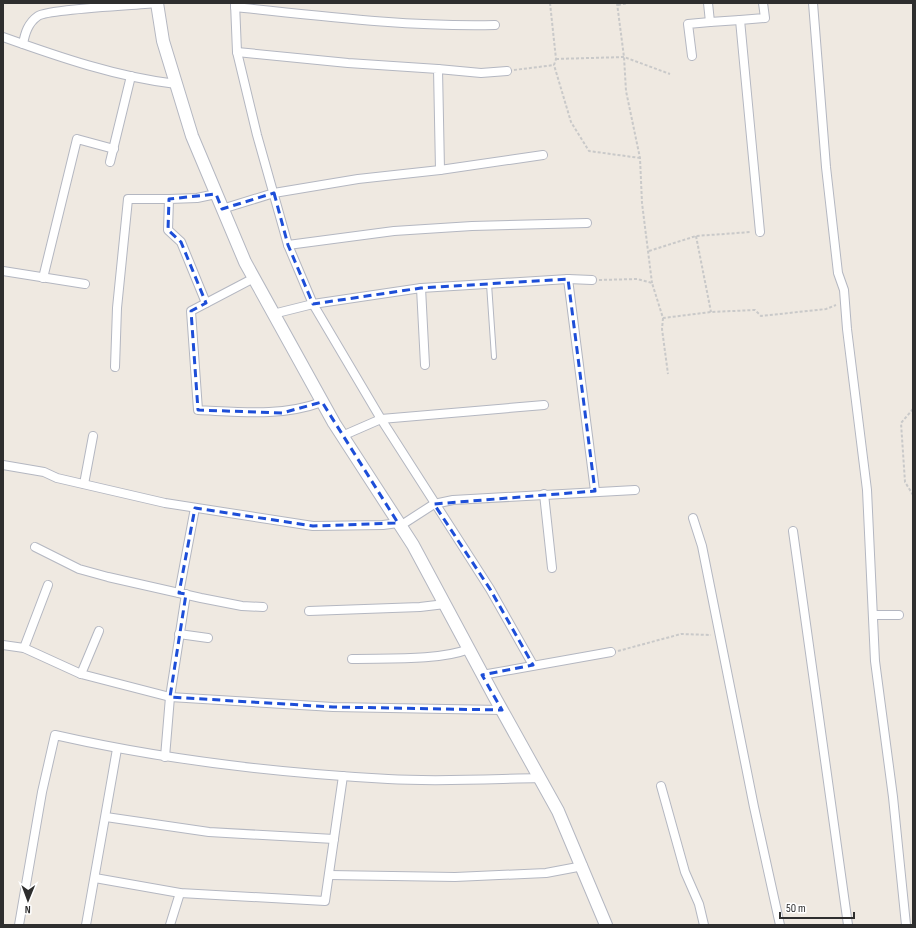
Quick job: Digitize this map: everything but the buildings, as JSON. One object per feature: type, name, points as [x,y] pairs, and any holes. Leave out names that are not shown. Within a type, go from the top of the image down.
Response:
[{"type":"street","points":[[23,44],[25,30],[39,15],[86,8],[157,3],[164,41],[192,136],[245,262],[322,402],[342,436],[399,524],[445,604],[558,811],[606,925]]},
{"type":"street","points":[[708,3],[710,22]]},
{"type":"street","points":[[692,56],[688,24],[764,18],[763,3]]},
{"type":"street","points":[[813,3],[826,167],[838,273],[844,290],[867,490],[875,661],[893,797],[906,925]]},
{"type":"street","points":[[495,25],[456,26],[321,16],[235,5],[237,52],[288,245],[313,304],[381,419],[434,504],[490,589],[533,665]]},
{"type":"street","points":[[740,20],[760,232]]},
{"type":"street","points":[[3,37],[131,76],[176,84]]},
{"type":"street","points":[[237,52],[348,63],[438,68],[481,73],[507,71]]},
{"type":"street","points":[[438,68],[440,170]]},
{"type":"street","points":[[110,162],[131,76]]},
{"type":"street","points":[[43,278],[78,139],[114,149]]},
{"type":"street","points":[[222,209],[274,193],[358,179],[440,170],[543,155]]},
{"type":"street","points":[[115,367],[116,331],[128,199],[197,198],[216,194]]},
{"type":"street","points":[[169,199],[168,230],[181,242],[206,303]]},
{"type":"street","points":[[288,245],[394,232],[456,227],[588,223]]},
{"type":"street","points":[[3,271],[85,284]]},
{"type":"street","points":[[254,278],[191,311],[198,410],[261,414],[282,413],[306,408],[322,402]]},
{"type":"street","points":[[273,314],[313,304],[421,288],[568,279],[592,280]]},
{"type":"street","points":[[568,279],[594,491]]},
{"type":"street","points":[[421,288],[425,365]]},
{"type":"street","points":[[342,436],[381,419],[544,405]]},
{"type":"street","points":[[84,484],[92,436]]},
{"type":"street","points":[[3,465],[44,472],[57,478],[195,508],[313,526],[399,524],[434,504],[453,500],[594,491],[635,490]]},
{"type":"street","points":[[544,494],[552,568]]},
{"type":"street","points":[[165,757],[170,696],[195,508]]},
{"type":"street","points":[[693,518],[702,546],[754,807],[780,925]]},
{"type":"street","points":[[793,531],[848,925]]},
{"type":"street","points":[[35,547],[79,569],[183,594],[242,606],[263,607]]},
{"type":"street","points":[[24,648],[48,585]]},
{"type":"street","points":[[309,611],[420,607],[445,604]]},
{"type":"street","points":[[874,615],[899,615]]},
{"type":"street","points":[[81,674],[99,632]]},
{"type":"street","points":[[178,634],[208,638]]},
{"type":"street","points":[[3,645],[24,648],[81,674],[170,696],[333,707],[502,710]]},
{"type":"street","points":[[352,659],[434,656],[457,653],[469,648]]},
{"type":"street","points":[[482,674],[611,652]]},
{"type":"street","points":[[19,925],[42,792],[55,736],[165,757],[343,776],[390,780],[540,778]]},
{"type":"street","points":[[86,925],[117,749]]},
{"type":"street","points":[[95,878],[180,893],[325,902],[343,776]]},
{"type":"street","points":[[661,786],[685,872],[700,904],[704,925]]},
{"type":"street","points":[[106,817],[209,832],[334,839]]},
{"type":"street","points":[[329,875],[455,877],[546,873],[582,866]]},
{"type":"street","points":[[170,925],[180,893]]},
{"type":"lane","points":[[489,283],[494,357]]},
{"type":"path","points":[[550,3],[556,59],[554,65],[571,122],[589,151],[640,158]]},
{"type":"path","points":[[628,3],[617,4],[624,57],[626,91],[640,158],[642,203],[652,283],[663,318],[662,329],[668,374]]},
{"type":"path","points":[[556,59],[624,57],[670,74]]},
{"type":"path","points":[[507,71],[554,65]]},
{"type":"path","points":[[649,251],[696,236],[760,232]]},
{"type":"path","points":[[696,236],[711,312]]},
{"type":"path","points":[[592,280],[615,281],[637,279],[652,283]]},
{"type":"path","points":[[663,318],[711,312],[755,310],[761,316],[826,309],[845,302]]},
{"type":"path","points":[[913,409],[901,423],[900,432],[905,482],[913,494]]},
{"type":"path","points":[[611,652],[681,634],[721,636]]},
{"type":"highlighted area","points":[[274,193],[288,245],[313,304],[421,288],[568,279],[595,491],[434,504],[490,589],[533,665],[482,675],[502,710],[333,707],[170,697],[186,594],[179,593],[195,508],[313,526],[398,523],[322,402],[282,413],[198,410],[191,311],[206,303],[181,242],[168,230],[169,199],[216,194],[222,209]]}]
